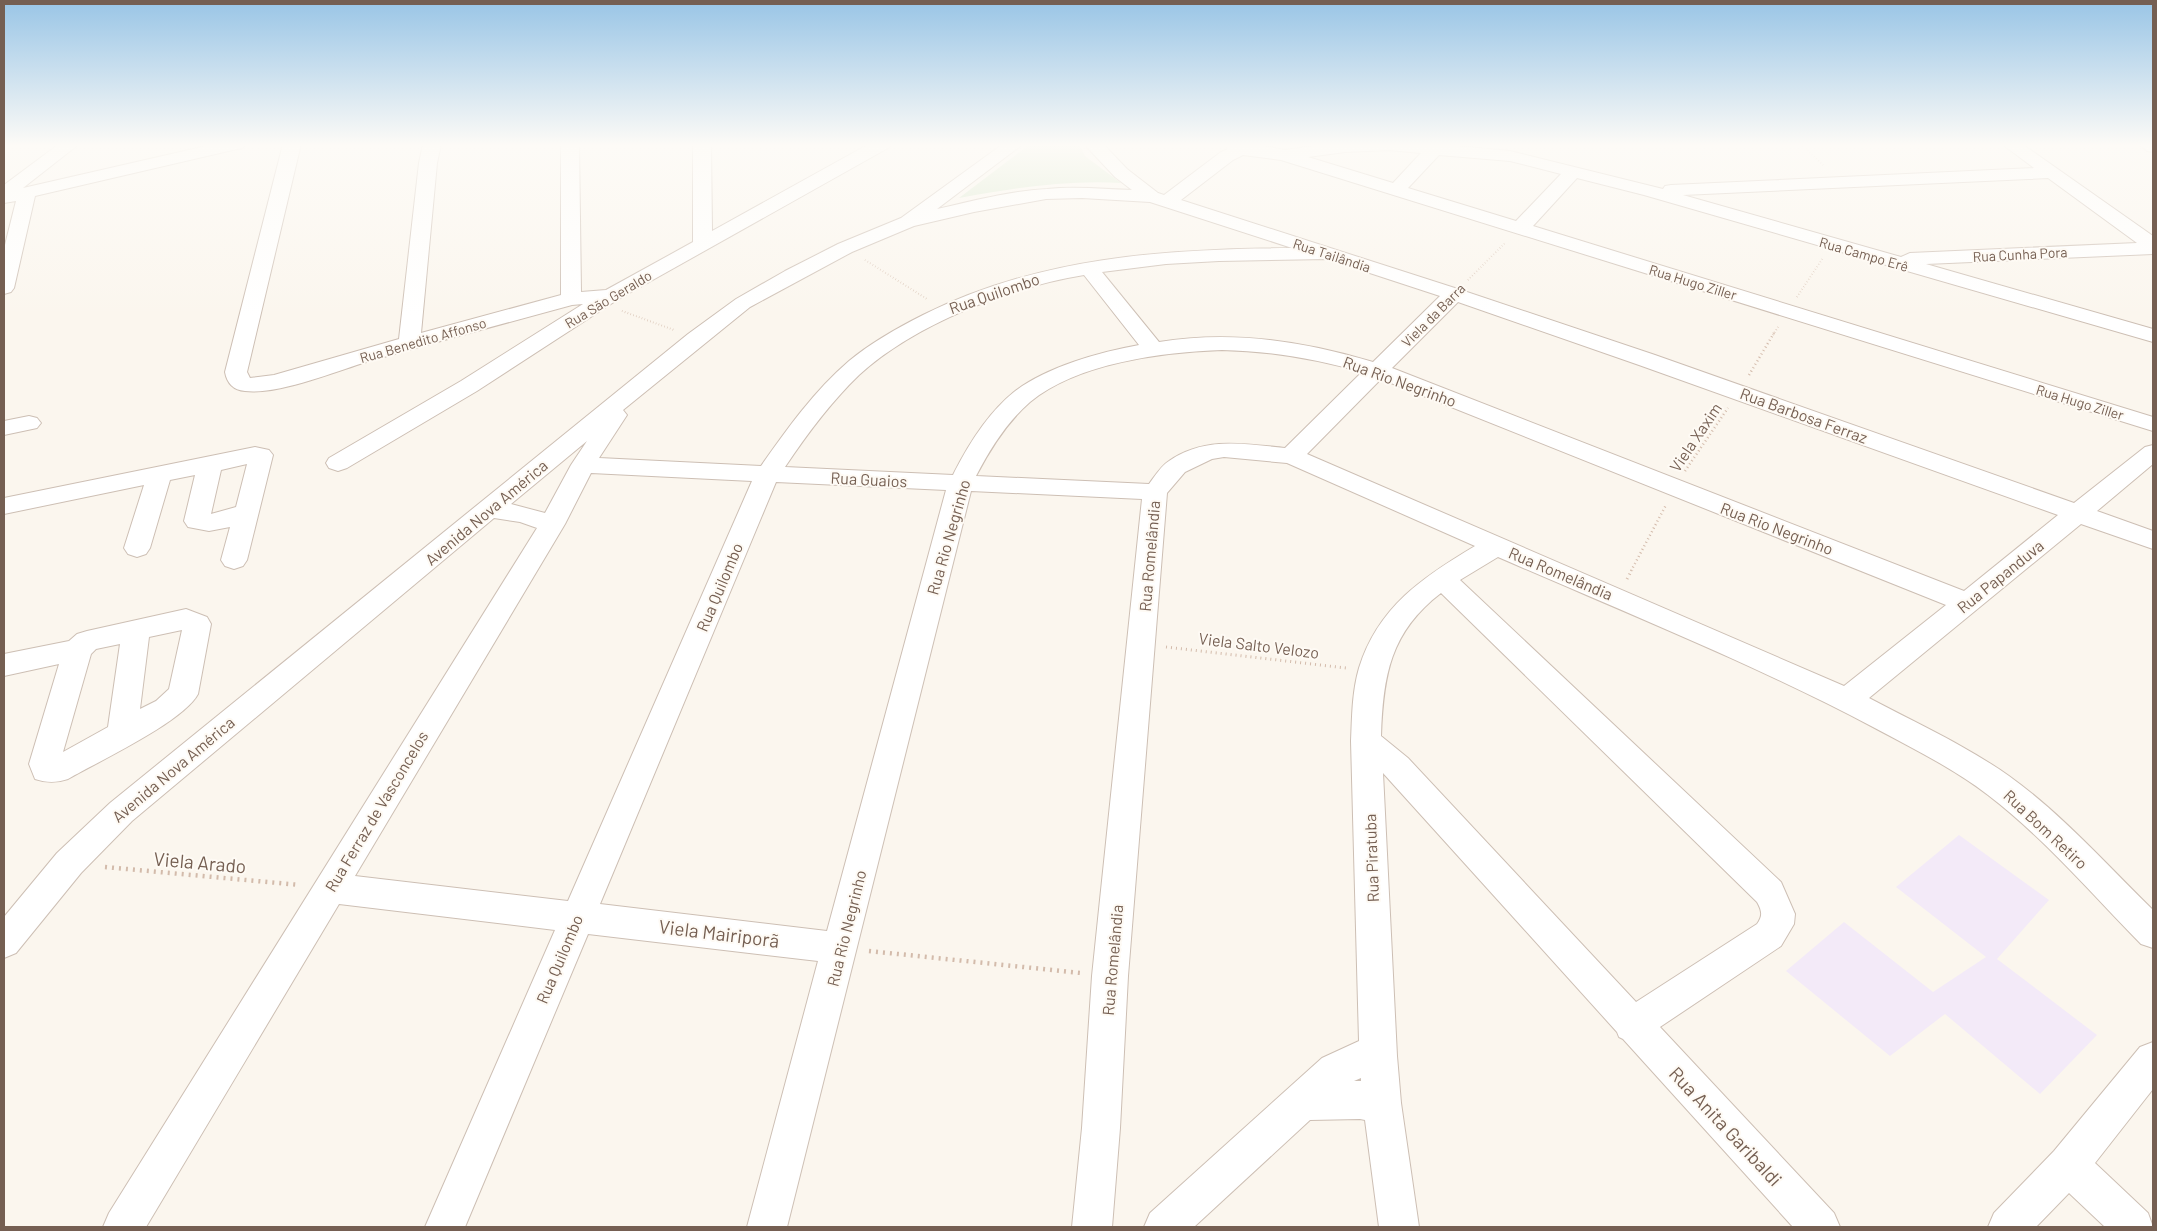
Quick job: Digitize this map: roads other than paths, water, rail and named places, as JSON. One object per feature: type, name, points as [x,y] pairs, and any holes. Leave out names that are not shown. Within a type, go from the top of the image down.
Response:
[{"type":"street","points":[[4,288],[25,201]]},
{"type":"street","name":"Rua Benedito Affonso","points":[[277,201],[236,372],[238,380],[246,385],[276,382],[409,343],[571,299],[605,299]]},
{"type":"street","points":[[409,343],[424,201]]},
{"type":"street","points":[[570,201],[571,299]]},
{"type":"street","points":[[703,201],[703,245]]},
{"type":"street","name":"Rua São Geraldo","points":[[338,463],[469,386],[605,299],[703,245],[774,201]]},
{"type":"street","name":"Avenida Nova América","points":[[4,942],[69,864],[121,812],[696,339],[743,304],[792,275],[845,248],[908,222],[936,201]]},
{"type":"street","name":"Rua Tailândia","points":[[949,201],[953,204],[974,206]]},
{"type":"street","name":"Rua Tailândia","points":[[908,222],[1001,201]]},
{"type":"street","name":"Rua Tailândia","points":[[1166,201],[1275,247]]},
{"type":"street","name":"Rua Hugo Ziller","points":[[1433,201],[2153,424]]},
{"type":"street","points":[[1520,228],[1545,201]]},
{"type":"street","name":"Rua Campo Erê","points":[[1685,201],[2153,336]]},
{"type":"street","points":[[2090,201],[2153,246]]},
{"type":"street","name":"Rua Cunha Pora","points":[[1886,260],[2153,246]]},
{"type":"street","name":"Rua Quilombo","points":[[445,1227],[768,473],[801,426],[852,370],[893,340],[945,310],[1009,285],[1088,267],[1275,247],[1325,254]]},
{"type":"street","points":[[2102,250],[2153,263]]},
{"type":"street","name":"Rua Tailândia","points":[[1325,254],[1454,294]]},
{"type":"street","points":[[1088,267],[1153,348]]},
{"type":"street","name":"Viela da Barra","points":[[1290,456],[1454,294]]},
{"type":"street","name":"Rua Barbosa Ferraz","points":[[1454,294],[1739,392],[2153,540]]},
{"type":"street","name":"Rua Rio Negrinho","points":[[767,1227],[960,484],[994,426],[1022,397],[1050,380],[1090,364],[1153,348],[1222,343],[1264,345],[1312,352],[1378,370],[1968,603]]},
{"type":"street","name":"Rua Ferraz de Vasconcelos","points":[[123,1227],[552,524],[584,465],[628,395]]},
{"type":"street","points":[[4,428],[29,423]]},
{"type":"street","name":"Rua Romelândia","points":[[1092,1227],[1101,1128],[1110,976],[1155,492],[1176,467],[1208,452],[1224,450],[1290,456],[1617,597],[1847,700]]},
{"type":"street","name":"Rua Papanduva","points":[[1847,700],[2153,452]]},
{"type":"street","points":[[4,506],[160,476],[255,454],[262,455],[234,560]]},
{"type":"street","points":[[210,464],[197,521],[203,523],[218,522],[247,512]]},
{"type":"street","name":"Rua Guaios","points":[[584,465],[1155,492]]},
{"type":"street","points":[[137,548],[160,476]]},
{"type":"street","points":[[488,509],[522,514],[552,524]]},
{"type":"street","name":"Rua Piratuba","points":[[1399,1227],[1382,1103],[1378,1056],[1366,741],[1368,698],[1382,645],[1400,615],[1425,590],[1498,545]]},
{"type":"street","points":[[1442,578],[1769,892],[1775,901],[1779,914],[1778,925],[1768,935],[1632,1025]]},
{"type":"street","points":[[186,618],[197,624],[183,694],[166,709],[122,734],[57,770],[46,770],[44,764],[78,650],[87,641],[186,618]]},
{"type":"street","points":[[122,734],[136,630]]},
{"type":"street","points":[[4,665],[78,650]]},
{"type":"street","name":"Rua Bom Retiro","points":[[1847,700],[1957,758],[1998,785],[2035,815],[2153,933]]},
{"type":"street","name":"Rua Anita Garibaldi","points":[[1366,741],[1397,766],[1632,1025],[1820,1227]]},
{"type":"street","name":"Viela Mairiporã","points":[[329,888],[841,948]]},
{"type":"street","points":[[1164,1227],[1335,1071],[1348,1063],[1362,1058],[1378,1056]]},
{"type":"street","points":[[2008,1227],[2068,1165],[2153,1060]]},
{"type":"street","points":[[1303,1101],[1360,1100],[1382,1103]]},
{"type":"street","points":[[2068,1165],[2134,1227]]}]
